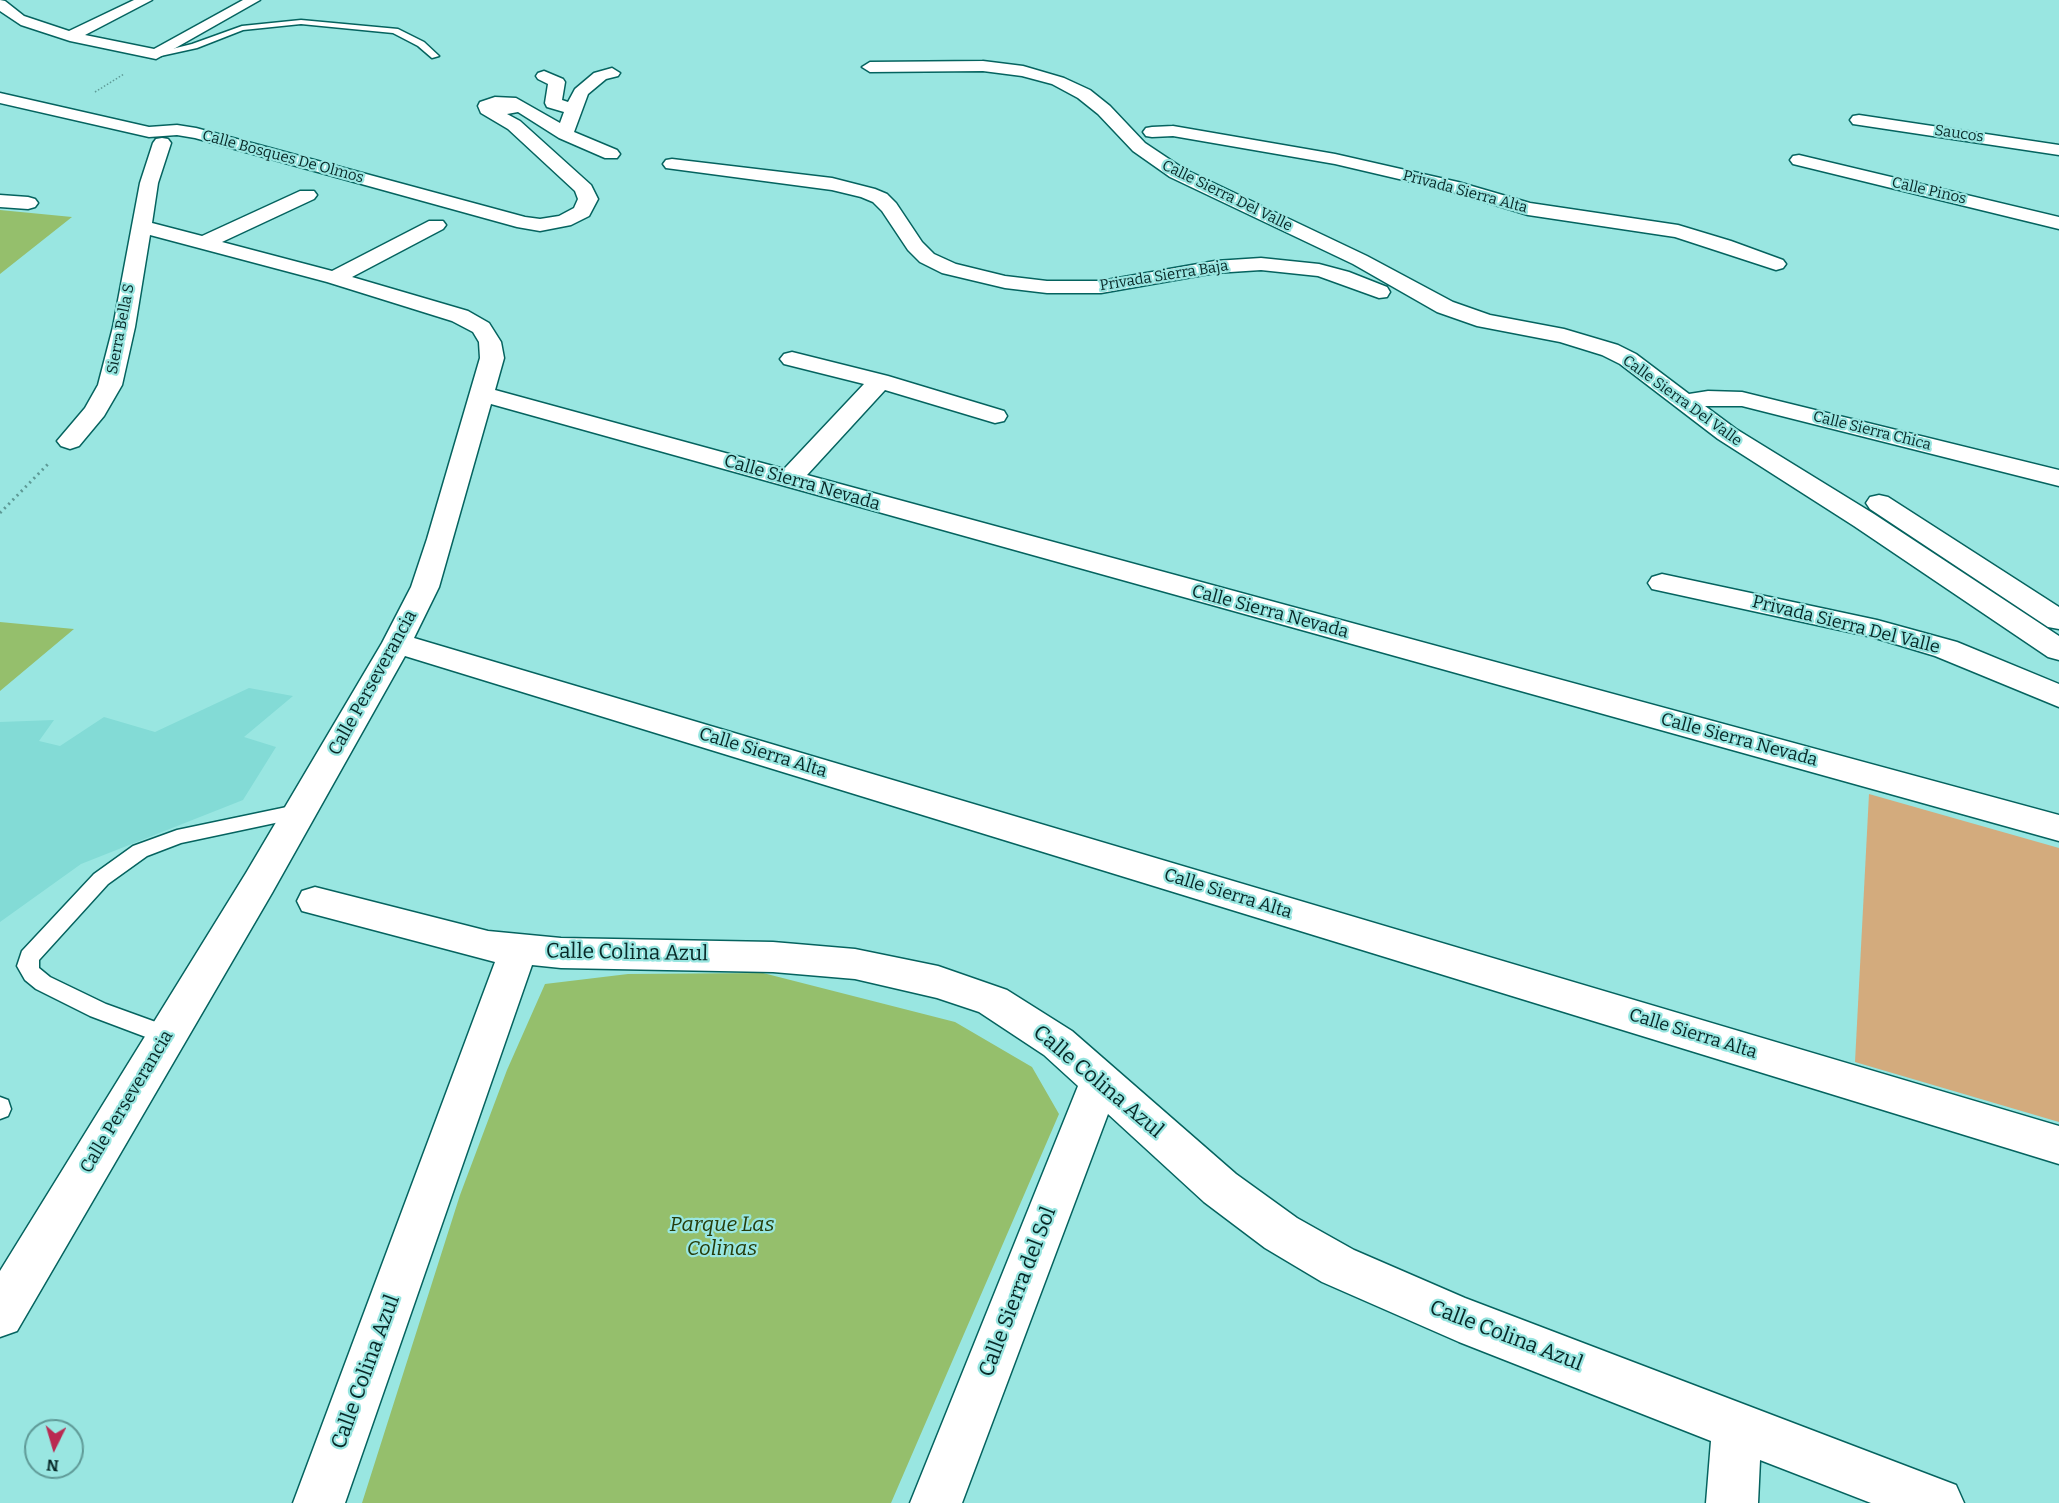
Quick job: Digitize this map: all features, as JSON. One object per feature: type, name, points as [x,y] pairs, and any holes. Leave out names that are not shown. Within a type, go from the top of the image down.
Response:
[{"type":"street","points":[[0,4],[19,19],[70,36],[156,54],[253,0]]},
{"type":"street","points":[[70,36],[139,3]]},
{"type":"street","name":"Calle Sierra Del Valle","points":[[1493,319],[1479,307],[1430,276],[1389,254],[1179,153],[1104,89],[1070,72],[1051,66],[1000,57],[940,54],[886,59],[868,66],[993,67],[1023,71],[1058,81],[1083,94],[1104,110],[1138,147],[1177,173],[1360,260],[1445,308],[1602,347],[1628,359],[1696,400],[1776,440]]},
{"type":"street","points":[[611,154],[565,134],[573,109],[586,86],[600,76],[612,73]]},
{"type":"street","points":[[544,76],[558,82],[553,103],[573,109]]},
{"type":"street","name":"Calle Bosques De Olmos","points":[[0,99],[149,132],[177,130],[196,133],[524,223],[540,225],[564,221],[582,212],[588,199],[584,189],[514,125],[493,111],[513,108],[517,104],[565,134]]},
{"type":"street","name":"Saucos","points":[[1859,120],[2059,150]]},
{"type":"street","name":"Privada Sierra Alta","points":[[1152,132],[1173,131],[1335,159],[1450,186],[1528,209],[1678,231],[1776,264]]},
{"type":"street","name":"Sierra Bella S","points":[[70,441],[95,411],[110,385],[124,327],[149,183],[162,143]]},
{"type":"street","name":"Calle Pinos","points":[[1798,160],[2059,223]]},
{"type":"street","name":"Privada Sierra Baja","points":[[672,164],[832,184],[868,193],[880,198],[889,207],[915,246],[927,258],[949,269],[976,277],[1047,287],[1101,287],[1236,265],[1298,267],[1342,276],[1361,283],[1430,318],[1464,324],[1493,319]]},
{"type":"street","points":[[206,242],[307,195]]},
{"type":"street","points":[[0,201],[28,203]]},
{"type":"street","points":[[334,278],[436,225]]},
{"type":"street","name":"Calle Perseverancia","points":[[2,1307],[301,811],[397,643],[425,587],[441,539],[492,358],[490,342],[481,328],[460,316],[206,242],[143,227]]},
{"type":"street","points":[[792,359],[880,381],[995,416]]},
{"type":"street","points":[[788,480],[880,381]]},
{"type":"street","name":"Calle Sierra Nevada","points":[[482,394],[2059,828]]},
{"type":"street","name":"Calle Sierra Chica","points":[[1696,400],[1742,399],[2059,478]]},
{"type":"street","name":"Calle Sierra Del Valle","points":[[1696,400],[1752,451],[1864,520],[2059,650]]},
{"type":"street","points":[[1861,492],[2059,620]]},
{"type":"street","name":"Privada Sierra Del Valle","points":[[1662,583],[1877,629],[1946,649],[2059,696]]},
{"type":"street","name":"Calle Sierra Alta","points":[[397,643],[2059,1145]]},
{"type":"street","points":[[315,901],[459,939],[518,950]]},
{"type":"street","name":"Calle Colina Azul","points":[[319,1503],[518,950],[561,953],[773,957],[855,964],[938,982],[993,1001],[1058,1043],[1220,1188],[1281,1233],[1338,1266],[1459,1319],[1938,1503]]},
{"type":"street","name":"Calle Sierra del Sol","points":[[936,1503],[1100,1082]]},
{"type":"street","points":[[1732,1503],[1737,1425]]},
{"type":"lane","points":[[156,54],[194,46],[242,28],[301,22],[395,31],[421,45],[435,56]]},
{"type":"lane","points":[[167,1036],[98,1010],[43,983],[32,974],[27,966],[29,957],[106,874],[140,851],[177,837],[301,811]]},
{"type":"path","points":[[62,113],[156,54]]},
{"type":"path","points":[[0,513],[70,441]]},
{"type":"shaded area","points":[[249,688],[293,696],[244,737],[276,747],[243,800],[81,864],[0,922],[0,722],[54,720],[39,741],[60,746],[104,717],[155,732]]},
{"type":"green space","points":[[0,210],[72,217],[0,274]]},
{"type":"green space","points":[[0,622],[74,629],[0,691]]},
{"type":"green space","name":"Parque Las Colinas","points":[[763,973],[955,1022],[1032,1067],[1059,1114],[891,1503],[362,1503],[460,1195],[507,1070],[545,984],[628,974]]},
{"type":"building","points":[[1869,794],[2059,848],[2059,1122],[1855,1062]]}]
